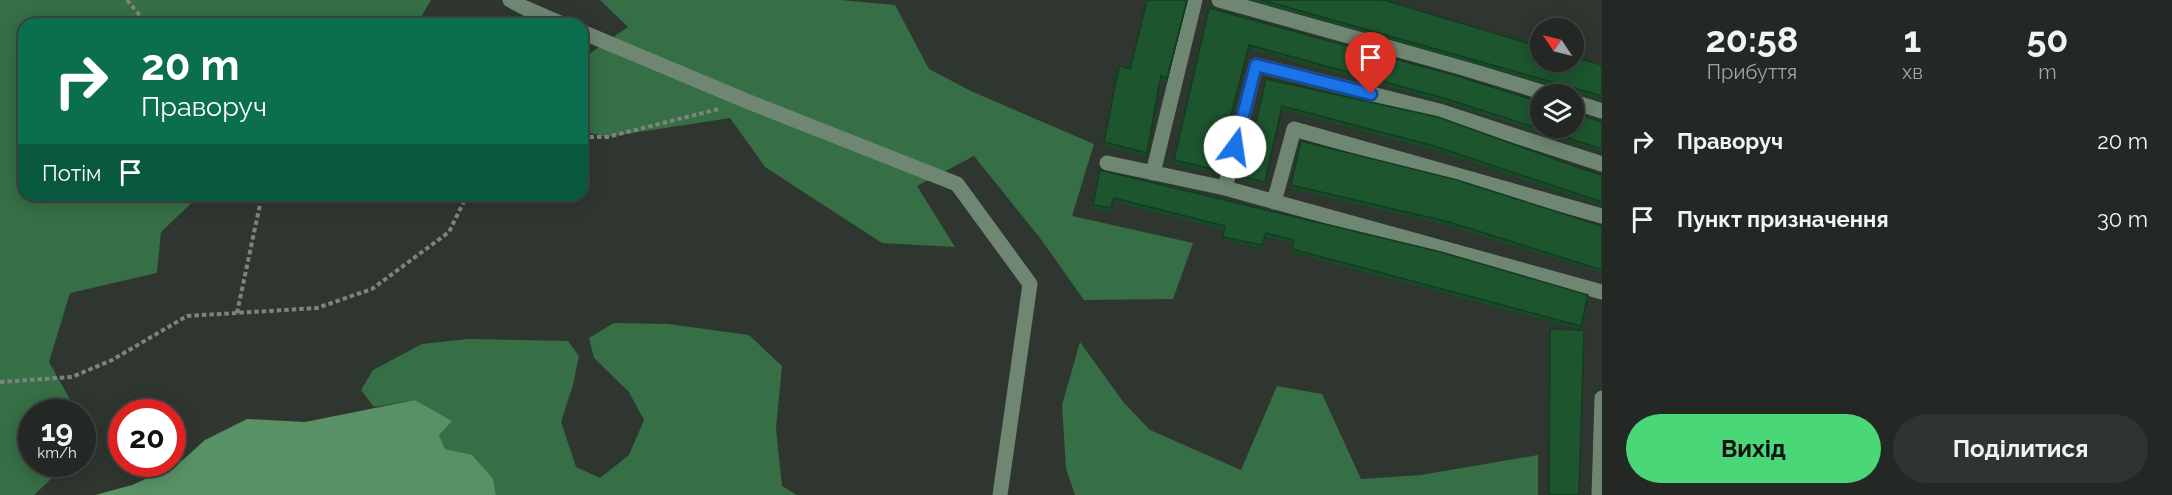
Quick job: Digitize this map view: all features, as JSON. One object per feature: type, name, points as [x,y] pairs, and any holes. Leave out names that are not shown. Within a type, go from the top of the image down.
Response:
[{"type":"street","points":[[510,0],[548,18]]},
{"type":"street","points":[[1153,173],[1195,0]]},
{"type":"street","points":[[1219,0],[1530,88]]},
{"type":"street","points":[[588,35],[749,102],[957,184],[1030,284],[1000,495]]},
{"type":"street","points":[[1225,188],[1256,65],[1439,111],[1602,164]]},
{"type":"street","points":[[1584,105],[1602,111]]},
{"type":"street","points":[[1274,202],[1294,129],[1602,216]]},
{"type":"street","points":[[1107,163],[1225,188],[1602,292]]},
{"type":"street","points":[[1599,495],[1602,398]]},
{"type":"path","points":[[126,0],[142,18]]},
{"type":"path","points":[[588,137],[607,137],[749,102]]},
{"type":"path","points":[[237,313],[261,201]]},
{"type":"path","points":[[0,382],[72,377],[112,360],[187,316],[317,308],[372,289],[449,232],[464,201]]},
{"type":"shaded area","points":[[0,0],[431,0],[420,18],[18,18],[18,201],[194,201],[161,232],[157,273],[70,293],[49,362],[70,399],[18,399],[18,477],[53,477],[34,495],[0,495]]},
{"type":"shaded area","points":[[600,0],[841,0],[895,5],[929,69],[973,92],[1094,144],[1072,216],[1193,243],[1173,299],[1084,300],[1040,238],[974,156],[917,186],[955,247],[882,243],[765,167],[730,118],[607,137],[588,132],[588,55],[628,27]]},
{"type":"shaded area","points":[[614,323],[668,324],[749,335],[782,366],[776,429],[782,486],[797,495],[496,495],[493,479],[445,450],[439,435],[451,421],[415,400],[374,407],[361,390],[373,370],[422,344],[468,339],[568,341],[579,356],[573,385],[561,422],[576,467],[600,478],[629,455],[644,420],[629,392],[594,358],[589,338]]},
{"type":"shaded area","points":[[1080,342],[1124,403],[1150,430],[1241,470],[1277,386],[1322,394],[1361,479],[1421,475],[1538,455],[1538,495],[1075,495],[1066,469],[1062,405]]},
{"type":"shaded area","points":[[415,400],[452,421],[439,435],[445,449],[472,455],[493,479],[496,495],[95,495],[132,485],[150,477],[186,477],[186,457],[205,440],[247,419],[305,422]]},
{"type":"building","points":[[1147,0],[1187,0],[1167,78],[1161,75],[1147,153],[1104,142],[1119,66],[1130,69]]},
{"type":"building","points":[[1262,0],[1384,0],[1530,44],[1530,72],[1584,72],[1584,60],[1602,65],[1602,96],[1584,91],[1584,84],[1560,84]]},
{"type":"building","points":[[1209,8],[1454,75],[1530,99],[1530,126],[1447,99],[1249,45],[1217,170],[1174,160]]},
{"type":"building","points":[[1266,79],[1438,117],[1602,175],[1602,202],[1434,146],[1282,106],[1265,182],[1243,177]]},
{"type":"building","points":[[1584,116],[1602,122],[1602,149],[1568,138],[1584,138]]},
{"type":"building","points":[[1301,141],[1457,180],[1602,226],[1602,270],[1449,222],[1291,185]]},
{"type":"building","points":[[1100,170],[1441,252],[1588,295],[1581,326],[1292,249],[1294,240],[1266,233],[1262,245],[1223,237],[1225,226],[1114,198],[1111,208],[1093,205]]},
{"type":"building","points":[[1550,329],[1584,330],[1579,495],[1549,495]]},
{"type":"route","points":[[1235,147],[1256,65],[1371,94]]}]
